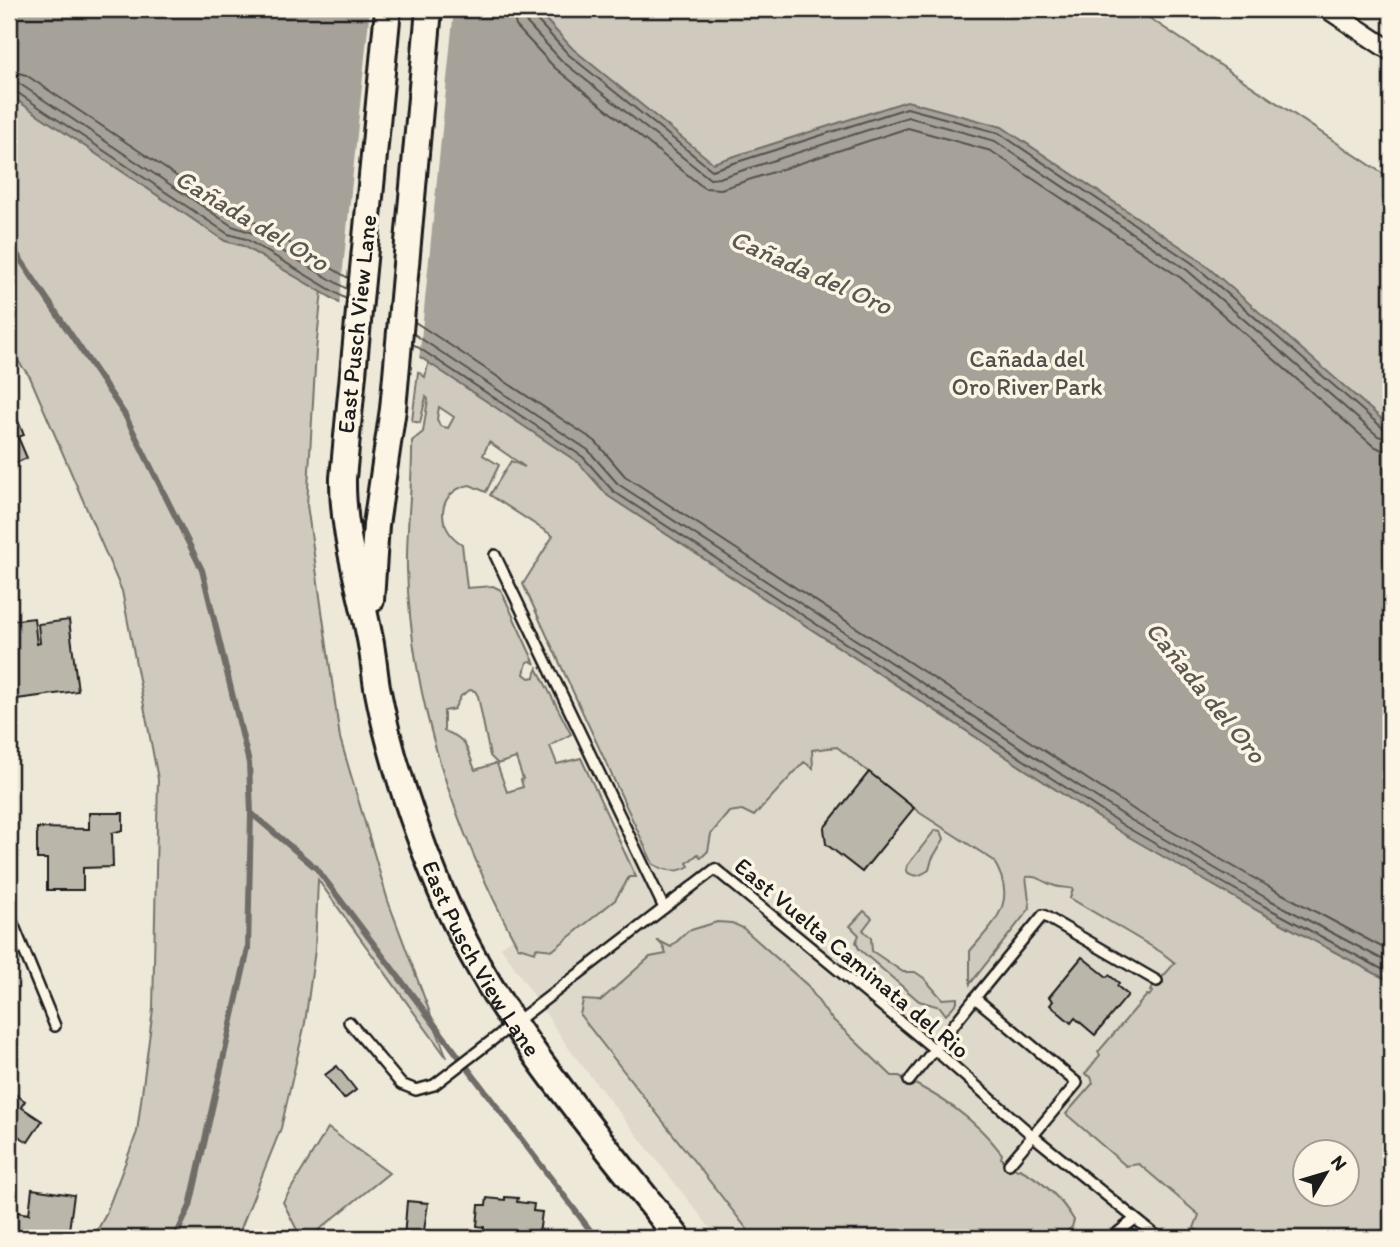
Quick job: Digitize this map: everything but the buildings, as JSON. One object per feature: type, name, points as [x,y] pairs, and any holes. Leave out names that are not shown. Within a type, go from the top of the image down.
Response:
[{"type":"main road","name":"East Pusch View Lane","points":[[388,9],[343,453],[342,492],[350,550],[370,637],[377,687],[408,805],[428,861],[486,981],[541,1062],[678,1238]]},
{"type":"main road","name":"East Pusch View Lane","points":[[370,637],[376,525],[393,409],[429,9]]},
{"type":"street","points":[[1328,9],[1391,51]]},
{"type":"lane","points":[[495,555],[664,908]]},
{"type":"lane","name":"East Vuelta Caminata del Rio","points":[[349,1022],[401,1084],[416,1090],[445,1079],[715,869],[1159,1238]]},
{"type":"lane","points":[[9,914],[55,1026]]},
{"type":"lane","points":[[909,1081],[1043,915],[1157,981]]},
{"type":"lane","points":[[975,998],[1077,1083],[1009,1164]]},
{"type":"lane","points":[[1111,1238],[1135,1219]]},
{"type":"shaded area","points":[[817,705],[1391,1034],[1391,1238],[718,1238],[570,1050],[501,947]]},
{"type":"green space","points":[[9,9],[1136,9],[1391,179],[1391,1238],[1207,1238],[1194,1228],[1199,1215],[1139,1164],[1126,1166],[1066,1114],[1093,1083],[1091,1077],[1085,1074],[1100,1055],[1098,1052],[1175,963],[1070,898],[1073,889],[1026,877],[1030,908],[970,984],[970,951],[996,919],[1004,899],[1001,874],[993,860],[920,813],[837,747],[812,750],[813,768],[804,762],[754,816],[742,810],[729,812],[711,834],[708,851],[701,858],[698,854],[687,863],[689,866],[671,871],[653,864],[523,584],[553,536],[490,495],[511,461],[525,467],[489,442],[483,455],[499,465],[486,492],[470,485],[451,494],[443,511],[447,529],[462,544],[467,588],[493,586],[501,590],[535,664],[527,662],[524,674],[529,678],[535,677],[537,668],[571,734],[550,746],[557,764],[581,758],[636,877],[629,877],[615,900],[553,950],[536,948],[535,952],[518,947],[475,858],[440,764],[427,716],[410,618],[407,553],[412,441],[423,432],[428,399],[426,397],[420,423],[412,421],[418,372],[425,377],[435,336],[337,136],[316,351],[307,505],[340,738],[388,901],[447,1058],[318,880],[315,950],[305,1023],[281,1128],[237,1238],[93,1238],[105,1216],[137,1132],[153,1009],[158,779],[122,591],[30,377],[9,349]],"holes":[[[439,407],[454,417],[448,428],[440,426],[437,419]],[[470,690],[475,691],[478,696],[490,756],[497,763],[475,770],[462,741],[444,731],[444,711],[454,709],[461,696]],[[516,758],[523,787],[507,792],[497,764]]]},
{"type":"green space","points":[[935,830],[941,831],[944,839],[929,870],[912,875],[906,871],[907,866]]},
{"type":"green space","points":[[864,911],[872,918],[863,930],[871,938],[872,951],[903,972],[915,972],[924,978],[942,999],[957,998],[957,1002],[946,1015],[940,1007],[919,1001],[859,949],[856,942],[859,935],[850,926]]},
{"type":"green space","points":[[717,922],[732,923],[743,928],[807,985],[828,1015],[892,1076],[899,1076],[928,1091],[980,1129],[1002,1154],[1001,1158],[1036,1179],[1057,1197],[1074,1220],[1072,1227],[1059,1238],[754,1238],[580,1015],[583,1000],[600,1001],[650,957],[666,954],[657,940],[671,947],[688,931]]},
{"type":"green space","points":[[328,1128],[389,1173],[309,1238],[301,1238],[283,1202]]},
{"type":"water","name":"Cañada del Oro River Park","points":[[9,9],[536,9],[573,49],[713,163],[907,101],[1002,127],[1196,257],[1391,427],[1391,982],[1260,912],[1122,833],[608,496],[579,463],[330,297],[243,246],[225,241],[9,95]]},
{"type":"pier","points":[[370,9],[454,9],[419,360],[339,307]]},
{"type":"waterway","points":[[9,246],[125,415],[202,570],[249,763],[251,813],[248,949],[190,1206],[175,1238]]},
{"type":"waterway","points":[[251,813],[317,869],[596,1238]]},
{"type":"water label","name":"Cañada del Oro","points":[[252,220]]},
{"type":"water label","name":"Cañada del Oro","points":[[811,272]]},
{"type":"water label","name":"Cañada del Oro","points":[[1206,692]]}]
